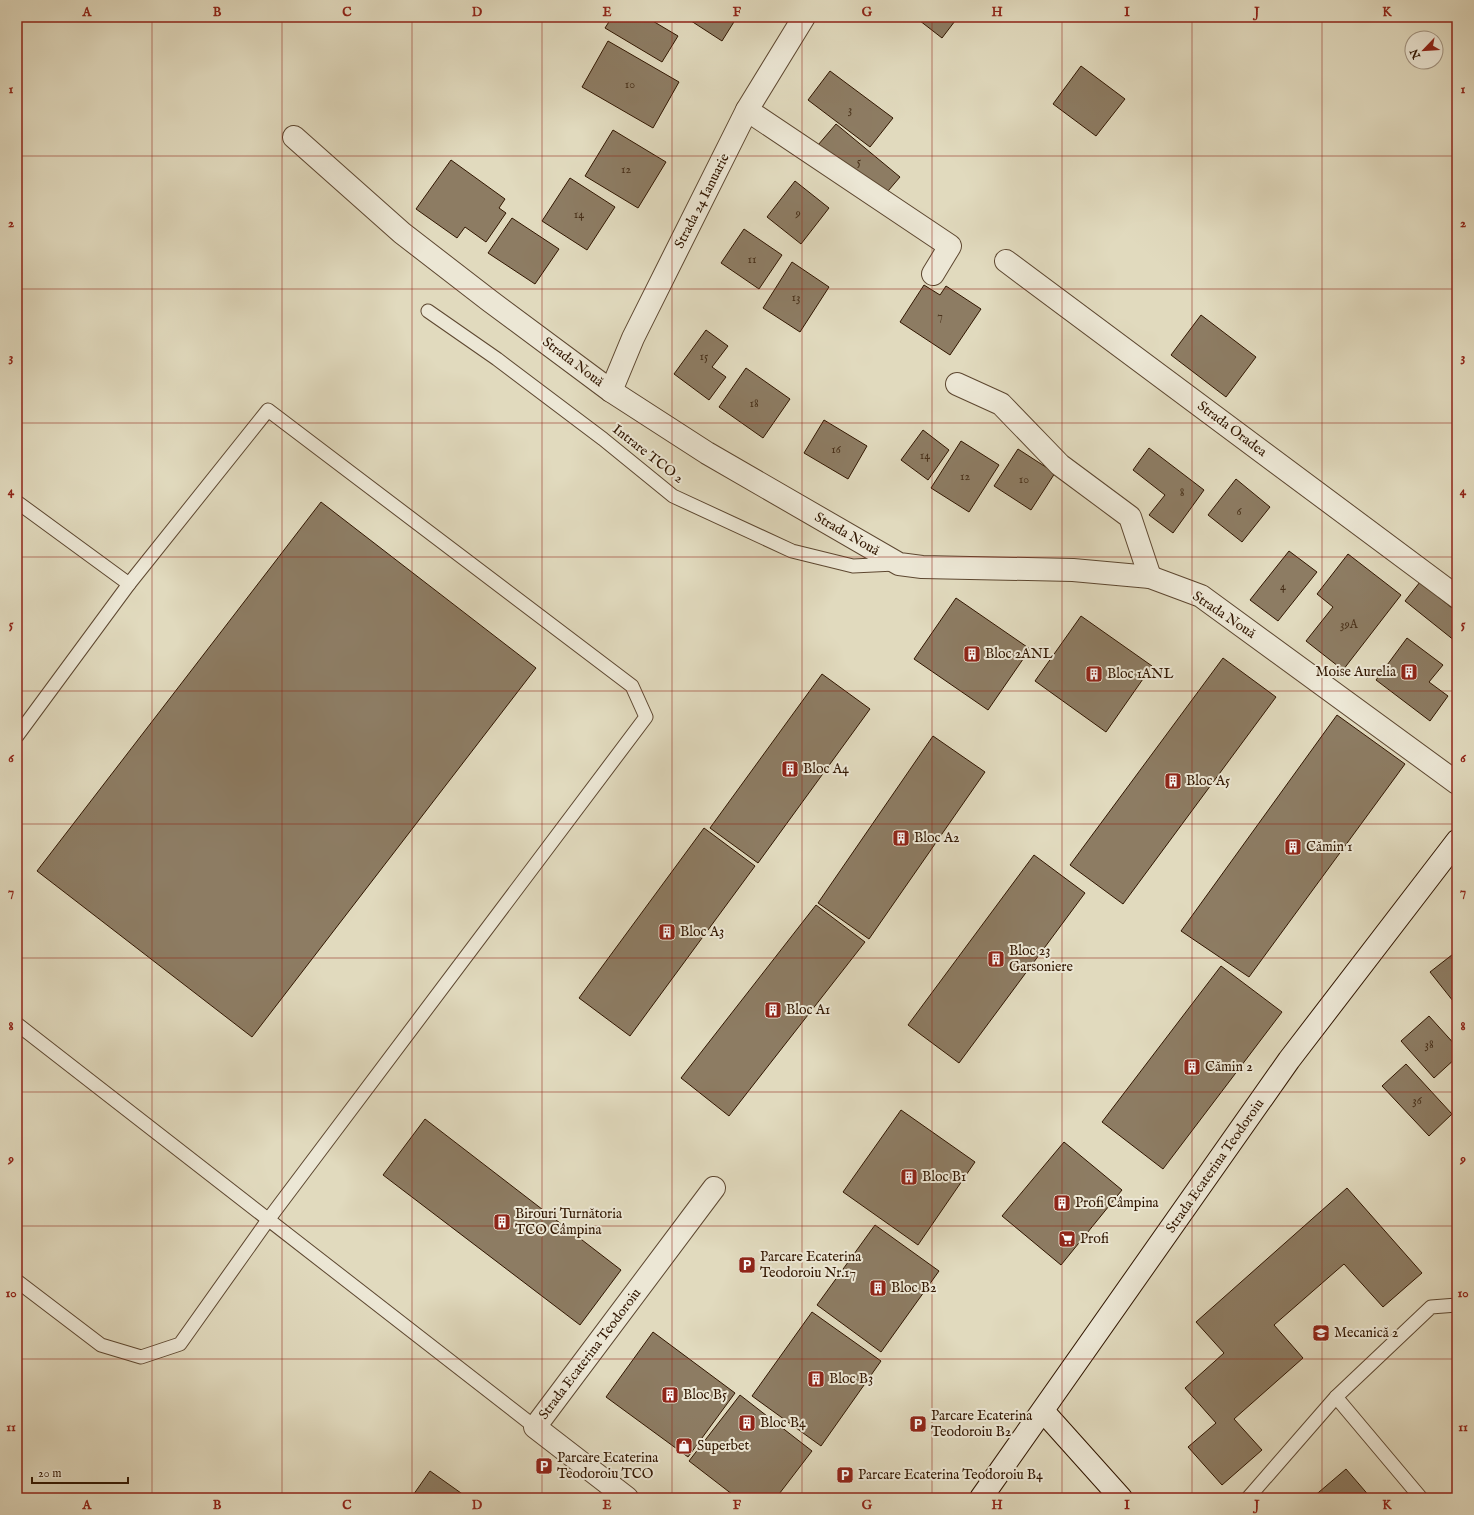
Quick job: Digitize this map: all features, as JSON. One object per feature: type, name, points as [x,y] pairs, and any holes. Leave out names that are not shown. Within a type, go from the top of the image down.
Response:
[{"type":"street","name":"Strada 24 Ianuarie","points":[[611,391],[633,338],[747,110],[804,17]]},
{"type":"street","points":[[747,110],[950,246],[933,274]]},
{"type":"street","name":"Strada Nouă","points":[[294,137],[402,233],[611,391],[707,453],[899,564],[922,567],[1073,570],[1150,577],[1201,596],[1457,783]]},
{"type":"street","name":"Strada Oradea","points":[[1006,261],[1457,597]]},
{"type":"street","points":[[957,384],[1001,404],[1060,465],[1130,517],[1150,577]]},
{"type":"street","name":"Strada Ecaterina Teodoroiu","points":[[981,1498],[1289,1060],[1457,841]]},
{"type":"street","name":"Strada Ecaterina Teodoroiu","points":[[627,1498],[535,1427],[714,1188]]},
{"type":"street","points":[[1043,1411],[1121,1498]]},
{"type":"lane","name":"Intrare TCO 2","points":[[428,311],[603,439],[673,496],[792,551],[852,566],[899,564]]},
{"type":"lane","points":[[17,736],[129,584],[268,410],[632,686],[646,717],[268,1220],[180,1344],[141,1357],[100,1345],[17,1281]]},
{"type":"lane","points":[[17,502],[129,584]]},
{"type":"lane","points":[[17,1024],[535,1427]]},
{"type":"lane","points":[[1248,1498],[1336,1397],[1431,1307],[1457,1305]]},
{"type":"lane","points":[[1336,1397],[1421,1498]]},
{"type":"building","points":[[612,17],[646,17],[678,36],[662,62],[605,28]]},
{"type":"building","points":[[685,17],[737,17],[722,41]]},
{"type":"building","points":[[915,17],[958,17],[942,38]]},
{"type":"building","points":[[608,41],[679,82],[653,128],[582,87]]},
{"type":"building","points":[[1081,66],[1125,99],[1096,136],[1053,104]]},
{"type":"building","points":[[830,71],[893,118],[870,147],[808,100]]},
{"type":"building","points":[[836,124],[900,177],[882,198],[818,145]]},
{"type":"building","points":[[613,130],[666,162],[638,208],[585,176]]},
{"type":"building","points":[[451,160],[505,199],[499,208],[506,213],[486,242],[465,227],[457,238],[416,209]]},
{"type":"building","points":[[570,178],[615,207],[587,250],[542,221]]},
{"type":"building","points":[[795,181],[829,208],[801,244],[767,217]]},
{"type":"building","points":[[512,218],[559,249],[535,284],[488,253]]},
{"type":"building","points":[[744,229],[782,255],[759,289],[721,263]]},
{"type":"building","points":[[792,262],[829,287],[800,332],[763,308]]},
{"type":"building","points":[[924,285],[940,295],[946,286],[981,309],[950,355],[900,322]]},
{"type":"building","points":[[1201,315],[1256,357],[1226,397],[1171,355]]},
{"type":"building","points":[[706,330],[728,346],[712,367],[726,377],[709,400],[674,374]]},
{"type":"building","points":[[746,368],[790,399],[763,438],[719,407]]},
{"type":"building","points":[[824,420],[867,446],[848,479],[804,453]]},
{"type":"building","points":[[923,430],[949,450],[928,480],[901,460]]},
{"type":"building","points":[[961,441],[999,465],[969,512],[931,488]]},
{"type":"building","points":[[1149,448],[1204,490],[1173,533],[1149,515],[1165,495],[1133,470]]},
{"type":"building","points":[[1018,449],[1055,473],[1031,510],[994,486]]},
{"type":"building","points":[[1236,479],[1270,507],[1242,542],[1208,515]]},
{"type":"building","points":[[321,502],[536,668],[252,1037],[37,871]]},
{"type":"building","points":[[1289,551],[1317,572],[1278,621],[1250,600]]},
{"type":"building","points":[[1348,554],[1401,595],[1343,670],[1306,641],[1333,607],[1317,594]]},
{"type":"building","points":[[1420,582],[1457,612],[1457,639],[1455,641],[1405,601]]},
{"type":"building","name":"Bloc 2ANL","points":[[956,598],[1030,649],[988,710],[914,659]]},
{"type":"building","name":"Bloc 1ANL","points":[[1081,616],[1152,666],[1106,732],[1035,681]]},
{"type":"building","name":"Moise Aurelia","points":[[1407,638],[1443,665],[1429,682],[1448,696],[1430,721],[1376,680]]},
{"type":"building","name":"Bloc A5","points":[[1223,658],[1276,697],[1123,904],[1070,865]]},
{"type":"building","name":"Bloc A4","points":[[822,674],[870,709],[758,863],[710,828]]},
{"type":"building","name":"Cămin 1","points":[[1337,715],[1405,764],[1249,977],[1181,931]]},
{"type":"building","name":"Bloc A2","points":[[933,736],[985,772],[869,939],[818,903]]},
{"type":"building","name":"Bloc A3","points":[[704,828],[755,866],[630,1036],[579,998]]},
{"type":"building","name":"Bloc 23 Garsoniere","points":[[1034,855],[1085,893],[959,1063],[908,1025]]},
{"type":"building","name":"Bloc A1","points":[[816,905],[865,942],[729,1116],[681,1078]]},
{"type":"building","points":[[1457,951],[1457,1006],[1430,972]]},
{"type":"building","name":"Cămin 2","points":[[1221,966],[1282,1012],[1163,1169],[1102,1122]]},
{"type":"building","points":[[1429,1016],[1457,1047],[1457,1057],[1434,1078],[1401,1041]]},
{"type":"building","points":[[1406,1064],[1452,1114],[1429,1136],[1382,1086]]},
{"type":"building","name":"Bloc B1","points":[[901,1110],[975,1162],[918,1245],[843,1192]]},
{"type":"building","name":"Birouri Turnătoria TCO Câmpina","points":[[425,1119],[621,1270],[580,1325],[383,1175]]},
{"type":"building","name":"Profi Câmpina","points":[[1064,1142],[1122,1190],[1061,1265],[1002,1216]]},
{"type":"building","points":[[1347,1188],[1422,1273],[1383,1307],[1344,1264],[1274,1325],[1303,1358],[1234,1419],[1262,1450],[1222,1485],[1188,1447],[1216,1423],[1185,1388],[1224,1353],[1196,1322]]},
{"type":"building","name":"Bloc B2","points":[[875,1225],[939,1271],[881,1352],[817,1305]]},
{"type":"building","name":"Bloc B3","points":[[812,1312],[881,1361],[821,1446],[752,1396]]},
{"type":"building","name":"Bloc B5","points":[[653,1332],[735,1393],[688,1457],[606,1397]]},
{"type":"building","name":"Bloc B4","points":[[740,1395],[812,1451],[776,1498],[737,1498],[689,1461]]},
{"type":"building","points":[[1346,1469],[1371,1498],[1312,1498]]},
{"type":"building","points":[[430,1471],[468,1498],[411,1498]]},
{"type":"place","name":"Bloc 2ANL","points":[[972,654]]},
{"type":"place","name":"Moise Aurelia","points":[[1409,672]]},
{"type":"place","name":"Bloc 1ANL","points":[[1094,674]]},
{"type":"place","name":"Bloc A4","points":[[790,769]]},
{"type":"place","name":"Bloc A5","points":[[1173,781]]},
{"type":"place","name":"Bloc A2","points":[[901,838]]},
{"type":"place","name":"Cămin 1","points":[[1293,847]]},
{"type":"place","name":"Bloc A3","points":[[667,932]]},
{"type":"place","name":"Bloc 23 Garsoniere","points":[[996,959]]},
{"type":"place","name":"Bloc A1","points":[[773,1010]]},
{"type":"place","name":"Cămin 2","points":[[1192,1067]]},
{"type":"place","name":"Bloc B1","points":[[909,1177]]},
{"type":"place","name":"Profi Câmpina","points":[[1062,1203]]},
{"type":"place","name":"Birouri Turnătoria TCO Câmpina","points":[[502,1222]]},
{"type":"place","name":"Profi","points":[[1067,1239]]},
{"type":"place","name":"Parcare Ecaterina Teodoroiu Nr.17","points":[[747,1265]]},
{"type":"place","name":"Bloc B2","points":[[878,1288]]},
{"type":"place","name":"Mecanică 2","points":[[1321,1333]]},
{"type":"place","name":"Bloc B3","points":[[816,1379]]},
{"type":"place","name":"Bloc B5","points":[[670,1395]]},
{"type":"place","name":"Bloc B4","points":[[747,1423]]},
{"type":"place","name":"Parcare Ecaterina Teodoroiu B2","points":[[918,1424]]},
{"type":"place","name":"Superbet","points":[[684,1446]]},
{"type":"place","name":"Parcare Ecaterina Teodoroiu TCO","points":[[544,1466]]},
{"type":"place","name":"Parcare Ecaterina Teodoroiu B4","points":[[845,1475]]}]
